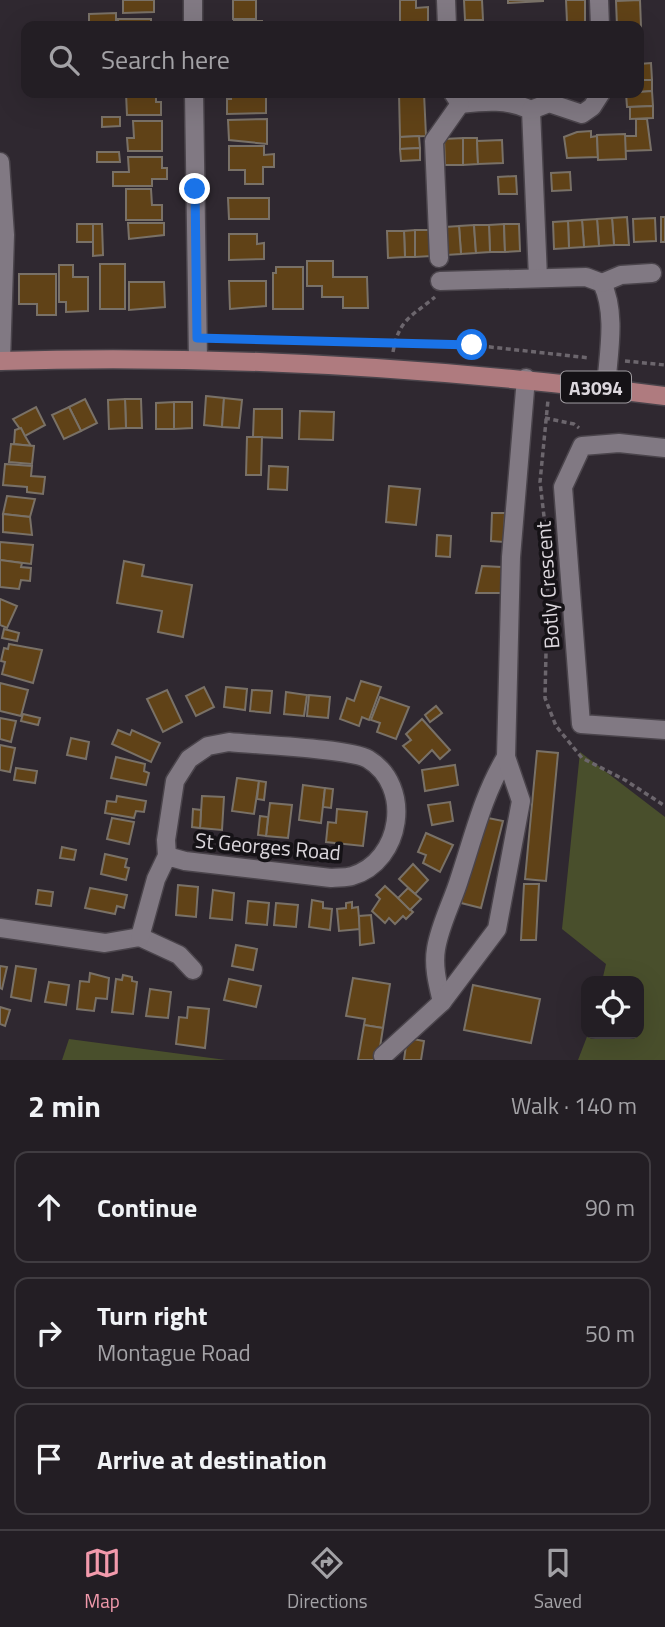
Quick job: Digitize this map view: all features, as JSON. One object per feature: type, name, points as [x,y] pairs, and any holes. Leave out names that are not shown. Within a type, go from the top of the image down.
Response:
[{"type":"main road","name":"A3094","points":[[1,361],[287,361],[526,378],[665,396]]},
{"type":"street","points":[[192,0],[193,21]]},
{"type":"street","points":[[446,0],[447,21]]},
{"type":"street","points":[[599,0],[600,21]]},
{"type":"street","points":[[194,98],[198,360]]},
{"type":"street","points":[[439,258],[434,141],[457,98],[515,103],[531,110],[549,103],[582,114],[592,107],[598,98]]},
{"type":"street","points":[[531,110],[538,278]]},
{"type":"street","points":[[0,162],[5,235],[1,361]]},
{"type":"street","points":[[602,283],[621,275],[652,273]]},
{"type":"street","points":[[440,281],[586,277],[602,283],[608,295],[610,317],[606,388]]},
{"type":"street","points":[[383,1056],[442,1002],[497,929],[521,801],[506,757],[511,556],[526,378]]},
{"type":"street","name":"Botly Crescent","points":[[665,448],[619,443],[582,446],[563,488],[581,724],[665,730]]},
{"type":"street","name":"St Georges Road","points":[[140,937],[156,879],[167,856],[166,840],[175,781],[189,759],[208,746],[229,742],[359,755],[380,770],[396,799],[395,825],[386,851],[352,876],[331,878],[185,861],[167,856]]},
{"type":"street","points":[[442,1002],[435,951],[460,878],[478,813],[491,782],[506,757]]},
{"type":"street","points":[[0,928],[105,943],[140,937],[179,955],[193,970]]},
{"type":"path","points":[[390,368],[395,343],[405,319],[435,297],[440,281]]},
{"type":"path","points":[[197,338],[472,345],[665,365]]},
{"type":"green space","points":[[580,752],[665,817],[665,1060],[578,1060],[586,1039],[644,1039],[644,976],[603,976],[606,964],[562,929]]},
{"type":"green space","points":[[69,1039],[226,1060],[62,1060]]},
{"type":"building","points":[[123,0],[154,0],[154,12],[123,13]]},
{"type":"building","points":[[233,0],[256,0],[256,19],[233,19]]},
{"type":"building","points":[[400,0],[416,0],[416,8],[428,7],[428,21],[400,21]]},
{"type":"building","points":[[464,0],[482,0],[483,20],[465,20]]},
{"type":"building","points":[[508,0],[543,0],[543,1],[508,3]]},
{"type":"building","points":[[566,0],[585,0],[585,21],[567,21]]},
{"type":"building","points":[[640,0],[641,21],[617,21],[616,1]]},
{"type":"building","points":[[116,13],[116,21],[89,21],[89,14]]},
{"type":"building","points":[[118,19],[151,19],[151,21]]},
{"type":"building","points":[[651,63],[652,80],[644,80],[644,64]]},
{"type":"building","points":[[644,80],[652,80],[652,91],[644,92]]},
{"type":"building","points":[[652,91],[653,106],[627,107],[626,98],[644,98],[644,92]]},
{"type":"building","points":[[126,98],[156,98],[156,102],[161,102],[161,115],[127,115]]},
{"type":"building","points":[[266,98],[266,113],[227,114],[227,99]]},
{"type":"building","points":[[399,98],[424,98],[426,136],[400,137]]},
{"type":"building","points":[[653,106],[653,118],[630,119],[630,107]]},
{"type":"building","points":[[102,117],[120,117],[120,126],[102,127]]},
{"type":"building","points":[[267,119],[267,144],[229,140],[228,120]]},
{"type":"building","points":[[636,119],[647,119],[651,150],[625,151],[625,136],[636,136]]},
{"type":"building","points":[[133,121],[162,121],[162,151],[128,151],[127,138],[134,138]]},
{"type":"building","points":[[591,131],[591,137],[597,136],[598,157],[567,158],[564,137]]},
{"type":"building","points":[[625,134],[626,159],[598,160],[597,135]]},
{"type":"building","points":[[419,136],[420,148],[400,149],[400,137]]},
{"type":"building","points":[[463,138],[477,138],[478,164],[463,165]]},
{"type":"building","points":[[463,138],[463,165],[445,165],[444,139]]},
{"type":"building","points":[[502,140],[503,163],[478,164],[477,141]]},
{"type":"building","points":[[229,146],[264,146],[264,155],[274,154],[274,167],[263,167],[263,184],[245,184],[245,170],[229,170]]},
{"type":"building","points":[[420,148],[420,160],[401,161],[400,149]]},
{"type":"building","points":[[97,152],[119,152],[120,162],[97,162]]},
{"type":"building","points":[[128,157],[162,157],[162,168],[167,168],[167,179],[152,179],[152,186],[113,186],[113,172],[129,172]]},
{"type":"building","points":[[570,172],[571,190],[552,191],[551,173]]},
{"type":"building","points":[[516,176],[517,194],[499,194],[498,177]]},
{"type":"building","points":[[126,189],[151,189],[152,205],[162,205],[162,220],[126,220]]},
{"type":"building","points":[[228,198],[269,198],[269,219],[229,219]]},
{"type":"building","points":[[627,217],[629,245],[614,245],[612,218]]},
{"type":"building","points":[[661,217],[665,217],[665,242],[661,242]]},
{"type":"building","points":[[612,218],[614,245],[599,246],[597,219]]},
{"type":"building","points":[[655,218],[656,241],[634,242],[633,219]]},
{"type":"building","points":[[597,219],[599,246],[584,247],[582,220]]},
{"type":"building","points":[[582,220],[584,247],[569,248],[568,221]]},
{"type":"building","points":[[568,221],[569,248],[554,249],[553,222]]},
{"type":"building","points":[[128,223],[164,223],[164,235],[129,239]]},
{"type":"building","points":[[77,224],[93,224],[93,242],[77,242]]},
{"type":"building","points":[[93,224],[102,224],[103,255],[93,256]]},
{"type":"building","points":[[504,224],[505,252],[490,252],[489,225]]},
{"type":"building","points":[[504,224],[519,224],[520,251],[505,252]]},
{"type":"building","points":[[474,225],[476,253],[461,254],[459,226]]},
{"type":"building","points":[[474,225],[489,225],[490,252],[476,253]]},
{"type":"building","points":[[459,226],[461,254],[446,255],[445,227]]},
{"type":"building","points":[[415,230],[415,257],[405,257],[404,231]]},
{"type":"building","points":[[415,230],[430,230],[431,256],[415,257]]},
{"type":"building","points":[[387,231],[404,231],[405,257],[388,258]]},
{"type":"building","points":[[229,234],[257,234],[257,244],[264,243],[264,259],[229,260]]},
{"type":"building","points":[[307,261],[333,261],[333,277],[367,277],[368,308],[343,308],[343,297],[322,297],[322,286],[307,286]]},
{"type":"building","points":[[100,264],[125,264],[125,309],[100,309]]},
{"type":"building","points":[[59,265],[73,265],[73,277],[88,277],[88,311],[66,312],[66,302],[59,302]]},
{"type":"building","points":[[276,267],[303,267],[303,309],[273,309],[273,273],[276,273]]},
{"type":"building","points":[[19,274],[56,274],[56,315],[37,315],[37,304],[19,304]]},
{"type":"building","points":[[229,281],[266,281],[266,306],[230,309]]},
{"type":"building","points":[[129,282],[164,282],[165,307],[129,310]]},
{"type":"building","points":[[206,396],[224,398],[222,427],[204,425]]},
{"type":"building","points":[[224,398],[242,400],[239,428],[222,427]]},
{"type":"building","points":[[85,399],[97,423],[81,431],[69,407]]},
{"type":"building","points":[[125,399],[141,399],[142,428],[126,428]]},
{"type":"building","points":[[125,399],[126,428],[109,429],[108,400]]},
{"type":"building","points":[[174,402],[192,402],[192,428],[174,429]]},
{"type":"building","points":[[174,402],[174,429],[156,429],[156,403]]},
{"type":"building","points":[[36,407],[45,425],[25,436],[13,419]]},
{"type":"building","points":[[69,407],[81,431],[64,439],[52,415]]},
{"type":"building","points":[[254,409],[282,409],[282,438],[253,437]]},
{"type":"building","points":[[300,411],[334,412],[333,440],[299,439]]},
{"type":"building","points":[[21,428],[31,446],[14,444],[15,430]]},
{"type":"building","points":[[247,437],[262,437],[261,475],[246,475]]},
{"type":"building","points":[[11,444],[34,446],[32,464],[9,462]]},
{"type":"building","points":[[5,464],[32,466],[31,476],[45,477],[43,494],[27,492],[27,487],[3,485]]},
{"type":"building","points":[[269,466],[288,467],[287,490],[268,489]]},
{"type":"building","points":[[389,486],[420,489],[416,525],[386,522]]},
{"type":"building","points":[[7,496],[35,499],[30,517],[3,514]]},
{"type":"building","points":[[492,513],[505,513],[504,542],[491,541]]},
{"type":"building","points":[[3,514],[30,517],[32,535],[3,532]]},
{"type":"building","points":[[437,535],[451,536],[450,557],[436,556]]},
{"type":"building","points":[[0,542],[33,545],[31,564],[0,560]]},
{"type":"building","points":[[0,560],[22,563],[21,567],[31,568],[30,581],[21,580],[19,589],[0,587]]},
{"type":"building","points":[[124,561],[144,565],[142,576],[192,585],[183,637],[158,632],[162,611],[117,603]]},
{"type":"building","points":[[482,566],[502,567],[501,593],[476,593]]},
{"type":"building","points":[[0,599],[17,606],[7,628],[0,625]]},
{"type":"building","points":[[4,629],[19,633],[17,641],[2,638]]},
{"type":"building","points":[[9,644],[42,650],[33,683],[2,674],[4,648],[8,649]]},
{"type":"building","points":[[361,681],[381,687],[369,720],[362,717],[359,726],[340,719],[347,698],[354,701]]},
{"type":"building","points":[[0,683],[28,690],[21,716],[0,711]]},
{"type":"building","points":[[204,687],[214,707],[196,716],[186,696]]},
{"type":"building","points":[[226,687],[247,689],[245,710],[224,707]]},
{"type":"building","points":[[167,690],[182,722],[163,732],[147,699]]},
{"type":"building","points":[[252,690],[272,691],[270,713],[250,711]]},
{"type":"building","points":[[286,692],[307,695],[304,716],[284,714]]},
{"type":"building","points":[[309,695],[330,697],[328,718],[307,716]]},
{"type":"building","points":[[380,697],[409,707],[396,739],[377,732],[380,723],[371,720]]},
{"type":"building","points":[[436,706],[442,713],[430,722],[425,715]]},
{"type":"building","points":[[23,714],[40,718],[38,725],[21,721]]},
{"type":"building","points":[[0,718],[16,721],[11,742],[0,739]]},
{"type":"building","points":[[422,719],[450,750],[440,759],[432,750],[419,763],[403,746],[411,740],[406,734]]},
{"type":"building","points":[[118,730],[130,735],[132,730],[160,743],[151,762],[112,744]]},
{"type":"building","points":[[71,738],[89,742],[86,759],[67,755]]},
{"type":"building","points":[[0,745],[15,748],[10,772],[0,770]]},
{"type":"building","points":[[537,751],[558,753],[546,881],[525,879]]},
{"type":"building","points":[[116,757],[145,764],[144,771],[149,773],[146,785],[111,778]]},
{"type":"building","points":[[455,765],[458,785],[425,791],[422,770]]},
{"type":"building","points":[[16,768],[37,771],[35,783],[14,780]]},
{"type":"building","points":[[237,778],[259,781],[254,814],[232,811]]},
{"type":"building","points":[[259,781],[266,782],[264,800],[257,799]]},
{"type":"building","points":[[303,785],[325,788],[321,823],[299,820]]},
{"type":"building","points":[[325,788],[333,789],[331,808],[323,807]]},
{"type":"building","points":[[117,796],[146,801],[144,812],[136,811],[134,818],[105,813],[107,801],[116,802]]},
{"type":"building","points":[[202,796],[224,797],[222,830],[200,828]]},
{"type":"building","points":[[450,802],[453,821],[432,825],[428,805]]},
{"type":"building","points":[[270,803],[292,805],[288,838],[266,836]]},
{"type":"building","points":[[193,809],[201,810],[200,828],[192,827]]},
{"type":"building","points":[[337,809],[367,812],[363,846],[326,842],[328,822],[336,823]]},
{"type":"building","points":[[260,816],[268,817],[266,836],[258,835]]},
{"type":"building","points":[[483,817],[503,821],[481,908],[461,903]]},
{"type":"building","points":[[112,818],[134,822],[129,844],[107,839]]},
{"type":"building","points":[[426,833],[453,845],[440,872],[423,863],[426,855],[418,852]]},
{"type":"building","points":[[62,847],[76,850],[74,860],[60,858]]},
{"type":"building","points":[[105,854],[127,859],[125,867],[129,868],[126,880],[101,874]]},
{"type":"building","points":[[413,864],[428,880],[415,894],[399,879]]},
{"type":"building","points":[[524,884],[539,884],[536,940],[521,940]]},
{"type":"building","points":[[178,885],[198,887],[196,917],[176,915]]},
{"type":"building","points":[[385,886],[413,912],[406,919],[403,916],[395,924],[389,918],[385,923],[372,911],[380,899],[376,895]]},
{"type":"building","points":[[90,888],[127,895],[124,908],[117,906],[115,914],[85,908]]},
{"type":"building","points":[[408,888],[421,899],[410,910],[398,898]]},
{"type":"building","points":[[38,890],[53,892],[51,906],[36,904]]},
{"type":"building","points":[[213,890],[234,893],[232,920],[210,918]]},
{"type":"building","points":[[312,900],[323,902],[323,908],[332,909],[330,930],[309,927]]},
{"type":"building","points":[[248,901],[269,903],[267,925],[246,923]]},
{"type":"building","points":[[352,902],[352,908],[358,907],[360,929],[339,931],[337,909],[346,908],[346,903]]},
{"type":"building","points":[[276,903],[298,905],[296,927],[274,925]]},
{"type":"building","points":[[371,915],[374,943],[360,945],[359,916]]},
{"type":"building","points":[[236,945],[257,949],[253,970],[232,966]]},
{"type":"building","points":[[0,966],[7,967],[2,989],[0,988]]},
{"type":"building","points":[[16,966],[36,969],[31,1001],[11,997]]},
{"type":"building","points":[[90,973],[109,978],[107,999],[96,998],[94,1011],[77,1009],[80,981],[89,982]]},
{"type":"building","points":[[123,975],[132,977],[132,981],[137,982],[133,1014],[112,1012],[116,979],[122,980]]},
{"type":"building","points":[[353,978],[390,984],[383,1028],[364,1025],[365,1019],[346,1016]]},
{"type":"building","points":[[229,979],[261,986],[256,1007],[224,1000]]},
{"type":"building","points":[[49,982],[69,985],[66,1005],[45,1002]]},
{"type":"building","points":[[473,985],[540,999],[531,1043],[464,1030]]},
{"type":"building","points":[[150,989],[171,992],[168,1018],[146,1016]]},
{"type":"building","points":[[0,1007],[10,1010],[5,1026],[0,1024]]},
{"type":"building","points":[[188,1007],[209,1009],[205,1048],[176,1044],[179,1017],[187,1018]]},
{"type":"building","points":[[364,1025],[383,1028],[378,1060],[358,1060]]},
{"type":"building","points":[[407,1038],[424,1041],[421,1060],[404,1060]]},
{"type":"route","points":[[195,189],[197,338],[472,345]]}]
